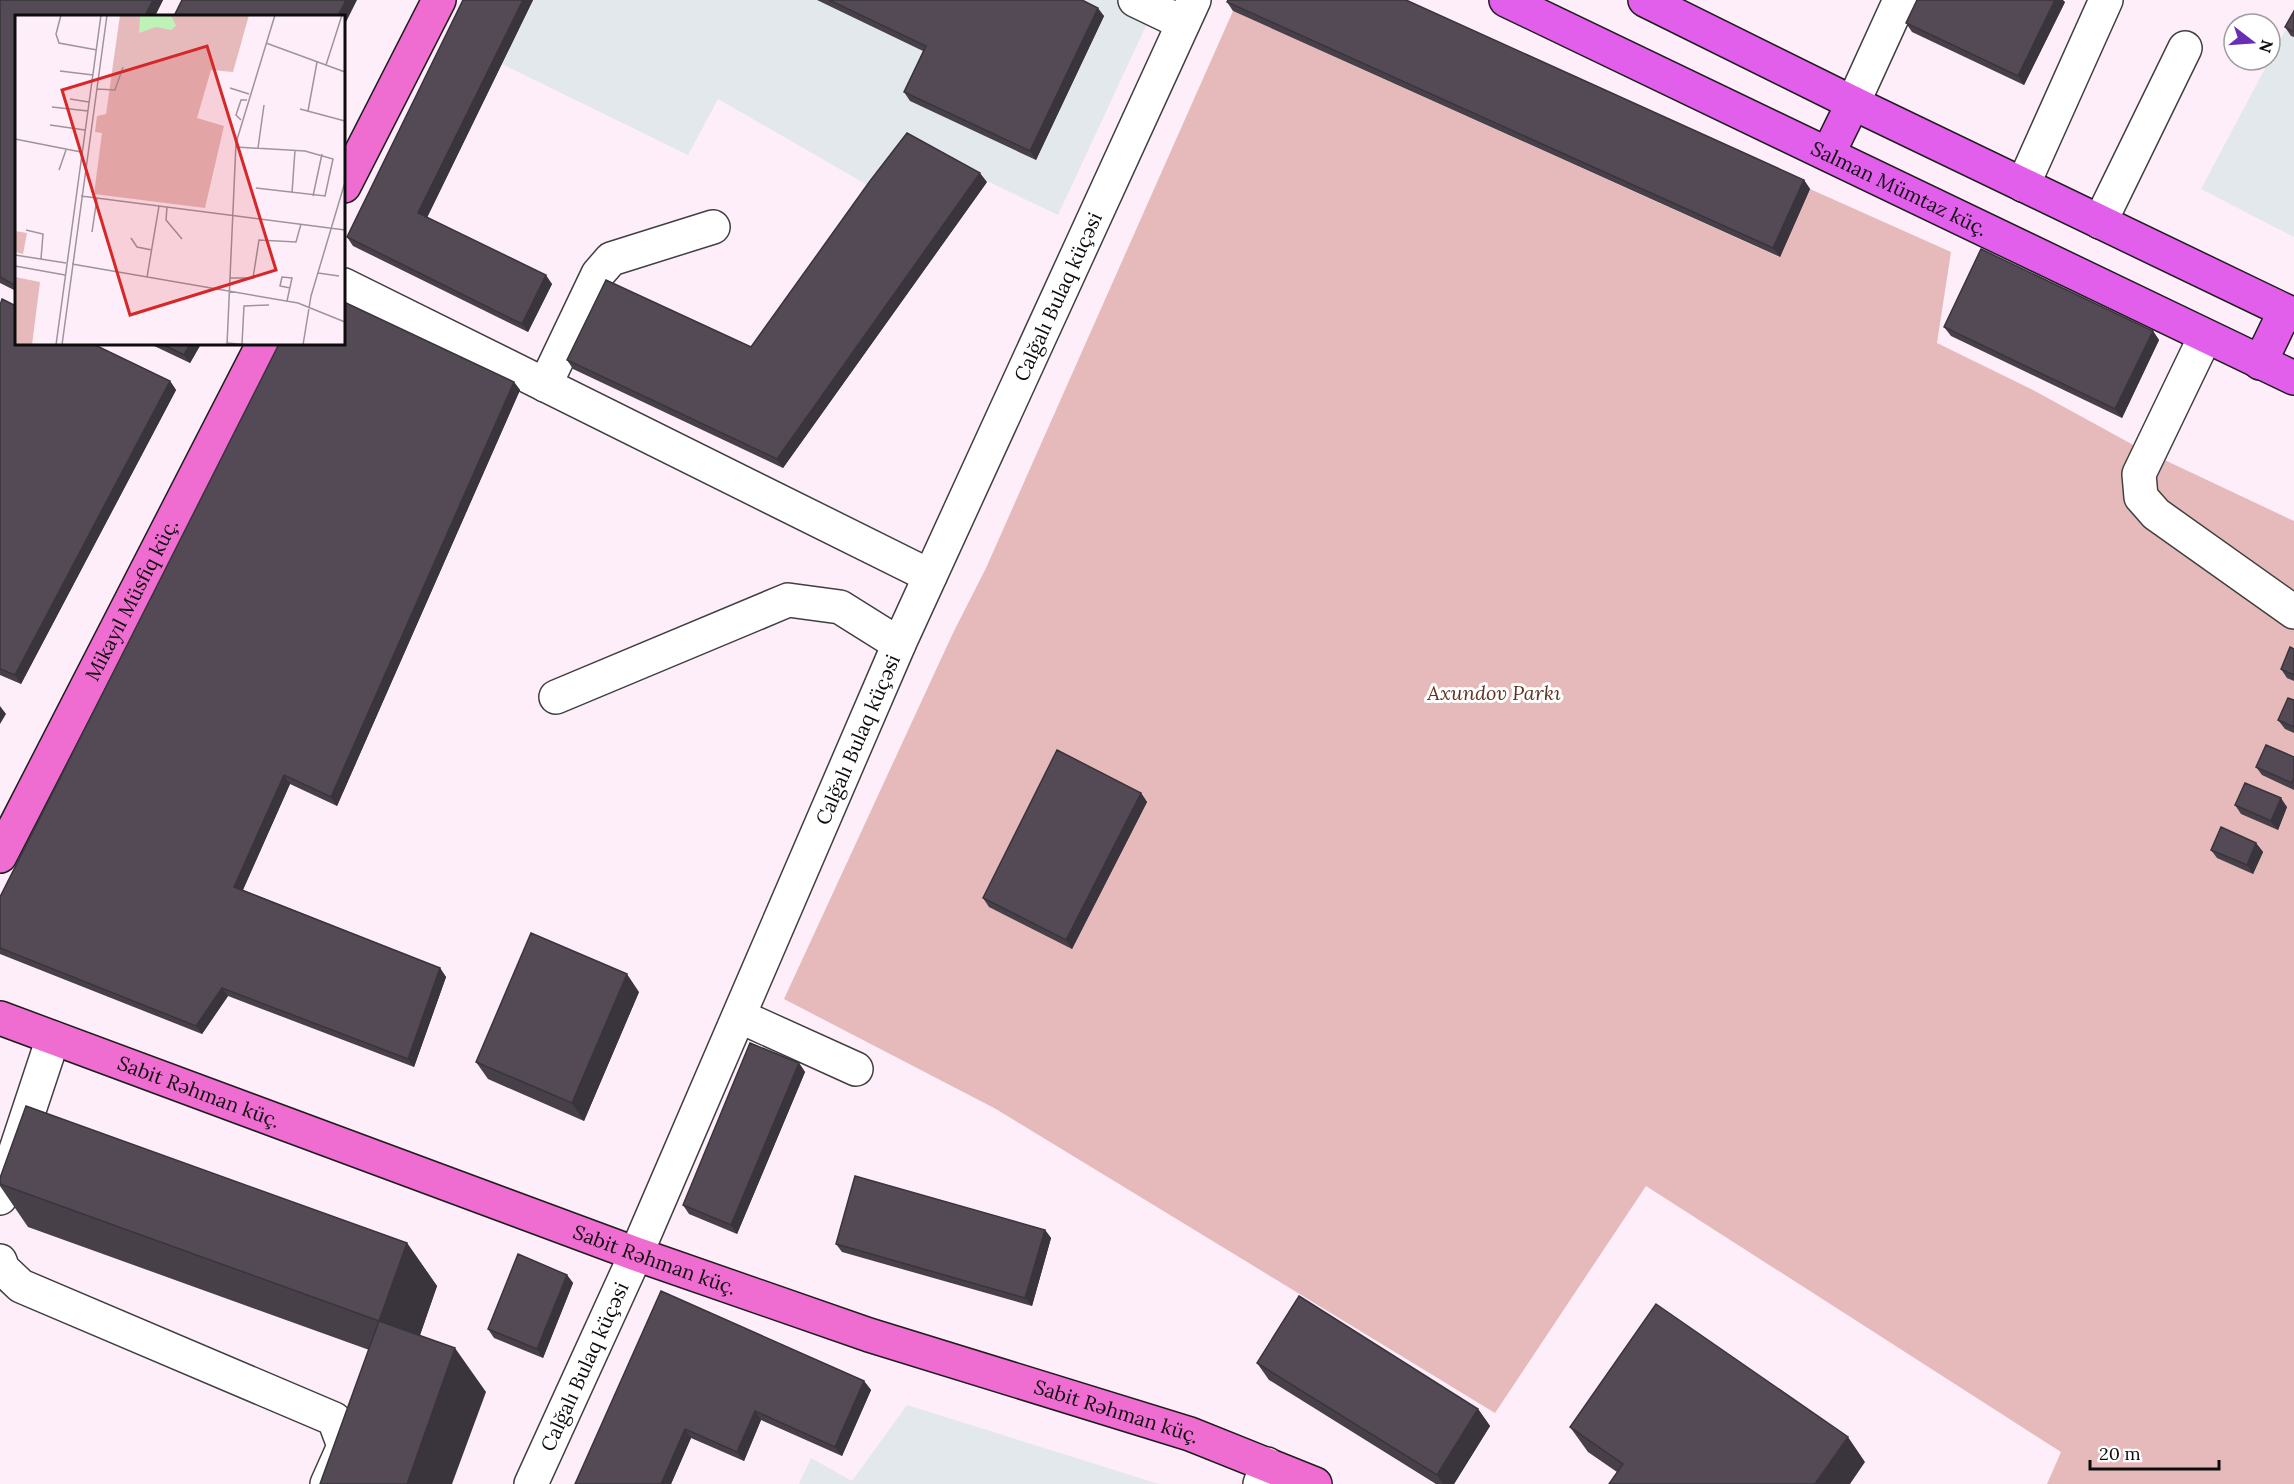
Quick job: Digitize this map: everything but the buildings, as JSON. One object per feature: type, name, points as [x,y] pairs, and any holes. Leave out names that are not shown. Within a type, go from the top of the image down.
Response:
[{"type":"highway","name":"Salman Mümtaz küç.","points":[[1506,0],[2294,378]]},
{"type":"highway","points":[[1653,2],[1853,103],[2290,313],[2260,363]]},
{"type":"highway","points":[[1828,154],[1853,103]]},
{"type":"main road","points":[[345,184],[439,0]]},
{"type":"main road","name":"Mikayıl Müsfiq küç.","points":[[0,856],[261,345]]},
{"type":"main road","name":"Sabit Rəhman küç.","points":[[0,1018],[636,1254],[869,1335],[1190,1434],[1263,1474],[1315,1484]]},
{"type":"street","points":[[1135,0],[1188,11]]},
{"type":"street","points":[[1853,103],[1900,0]]},
{"type":"street","points":[[2023,185],[2106,0]]},
{"type":"street","name":"Calğalı Bulaq küçəsi","points":[[531,1484],[636,1254],[899,644],[1188,11]]},
{"type":"street","points":[[2100,222],[2185,48]]},
{"type":"street","points":[[545,385],[598,274],[611,259],[713,227]]},
{"type":"street","points":[[345,285],[930,576]]},
{"type":"street","points":[[2205,337],[2139,474],[2141,497],[2156,514],[2294,612]]},
{"type":"street","points":[[556,697],[788,600],[840,607],[899,644]]},
{"type":"street","points":[[739,1016],[856,1069]]},
{"type":"street","points":[[0,1198],[53,1038]]},
{"type":"street","points":[[0,1261],[3,1269],[21,1286],[334,1419],[344,1446],[327,1484]]},
{"type":"shaded area","points":[[533,0],[1158,0],[1058,215],[914,142],[876,190],[718,99],[688,155],[502,64]]},
{"type":"shaded area","points":[[2294,14],[2294,237],[2201,189],[2263,72],[2282,72],[2282,37]]},
{"type":"shaded area","points":[[907,1405],[1159,1484],[799,1484],[811,1458],[852,1481]]},
{"type":"green space","name":"Axundov Parkı","points":[[1233,11],[1779,257],[1810,189],[1951,252],[1937,343],[2033,390],[2137,447],[2294,521],[2294,1484],[2047,1484],[2061,1452],[1646,1186],[1495,1413],[996,1109],[784,999],[953,633],[986,568]]}]
